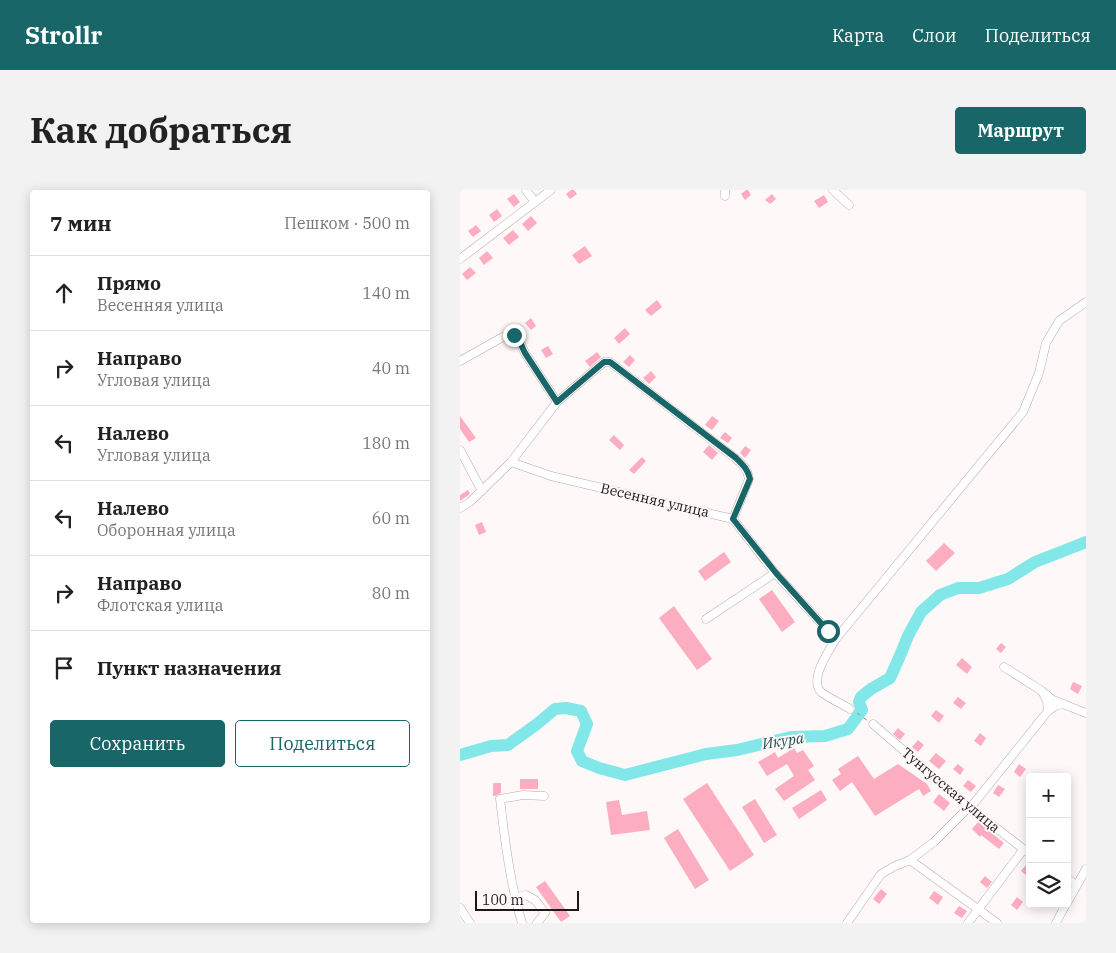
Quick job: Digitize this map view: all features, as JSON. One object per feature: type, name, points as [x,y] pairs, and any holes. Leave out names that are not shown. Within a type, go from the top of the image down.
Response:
[{"type":"street","points":[[526,190],[535,202]]},
{"type":"street","points":[[460,259],[552,190]]},
{"type":"street","points":[[833,190],[849,205]]},
{"type":"street","points":[[850,708],[821,692],[817,684],[818,672],[835,640],[1023,412],[1039,373],[1046,343],[1059,321],[1086,302]]},
{"type":"street","points":[[460,361],[501,338],[514,335],[519,340],[525,353],[557,402]]},
{"type":"street","points":[[460,508],[470,502],[511,462],[557,402],[604,362],[610,362],[736,458],[745,467],[750,479],[733,519],[776,573],[835,640]]},
{"type":"street","points":[[460,450],[482,491]]},
{"type":"street","name":"Весенняя улица","points":[[511,462],[551,476],[733,519]]},
{"type":"street","points":[[706,619],[776,573]]},
{"type":"street","points":[[1004,667],[1053,700],[1086,713]]},
{"type":"street","points":[[1042,691],[1047,701],[1048,711]]},
{"type":"street","points":[[847,923],[881,874],[894,866],[910,860],[934,842],[975,802],[1048,711],[1064,704]]},
{"type":"street","name":"Тунгусская улица","points":[[873,724],[969,807],[1026,852]]},
{"type":"street","points":[[522,923],[516,902],[500,799],[523,795],[544,796]]},
{"type":"street","points":[[1015,843],[1017,850],[1016,860]]},
{"type":"street","points":[[968,923],[1016,860],[1026,852]]},
{"type":"street","points":[[910,860],[997,923]]},
{"type":"street","points":[[1071,896],[1086,870]]},
{"type":"street","points":[[1071,881],[1077,885]]},
{"type":"street","points":[[516,902],[518,897],[526,895],[536,900],[545,913],[538,923]]},
{"type":"street","points":[[460,908],[470,923]]},
{"type":"street","points":[[1056,923],[1064,908]]},
{"type":"path","points":[[850,708],[873,724]]},
{"type":"building","points":[[574,190],[577,194],[570,199],[566,194]]},
{"type":"building","points":[[746,190],[751,195],[745,200],[741,194]]},
{"type":"building","points":[[514,194],[520,202],[514,207],[507,199]]},
{"type":"building","points":[[772,194],[776,199],[770,204],[765,200]]},
{"type":"building","points":[[824,195],[828,202],[819,208],[814,201]]},
{"type":"building","points":[[497,209],[502,216],[494,222],[489,215]]},
{"type":"building","points":[[531,216],[537,223],[528,231],[522,224]]},
{"type":"building","points":[[476,225],[481,231],[473,237],[468,231]]},
{"type":"building","points":[[513,230],[519,237],[509,245],[503,238]]},
{"type":"building","points":[[585,246],[592,256],[579,264],[572,255]]},
{"type":"building","points":[[487,251],[493,258],[484,265],[479,258]]},
{"type":"building","points":[[470,267],[476,273],[467,280],[462,274]]},
{"type":"building","points":[[657,300],[662,307],[651,316],[645,310]]},
{"type":"building","points":[[531,318],[536,326],[531,330],[525,323]]},
{"type":"building","points":[[625,328],[630,334],[619,344],[614,338]]},
{"type":"building","points":[[548,346],[553,354],[546,358],[541,350]]},
{"type":"building","points":[[597,352],[601,357],[590,367],[585,361]]},
{"type":"building","points":[[630,355],[635,360],[629,367],[623,362]]},
{"type":"building","points":[[651,371],[656,377],[649,384],[643,378]]},
{"type":"building","points":[[460,416],[476,438],[469,442],[460,429]]},
{"type":"building","points":[[712,416],[719,421],[712,430],[705,425]]},
{"type":"building","points":[[725,432],[732,438],[728,443],[720,438]]},
{"type":"building","points":[[614,435],[624,445],[620,450],[609,440]]},
{"type":"building","points":[[709,445],[718,453],[712,460],[703,452]]},
{"type":"building","points":[[745,446],[751,450],[745,458],[740,453]]},
{"type":"building","points":[[642,457],[646,461],[634,474],[629,470]]},
{"type":"building","points":[[468,490],[470,494],[460,501],[460,495]]},
{"type":"building","points":[[482,522],[486,532],[479,535],[475,525]]},
{"type":"building","points":[[944,543],[955,553],[936,571],[926,561]]},
{"type":"building","points":[[724,552],[731,562],[705,581],[698,571]]},
{"type":"building","points":[[772,590],[795,622],[782,632],[759,599]]},
{"type":"building","points":[[674,606],[712,659],[697,670],[659,618]]},
{"type":"building","points":[[1001,643],[1006,647],[1001,653],[996,649]]},
{"type":"building","points":[[962,658],[972,667],[967,674],[956,665]]},
{"type":"building","points":[[1073,682],[1082,686],[1078,694],[1070,689]]},
{"type":"building","points":[[958,697],[966,703],[961,709],[953,703]]},
{"type":"building","points":[[936,710],[944,716],[939,723],[931,716]]},
{"type":"building","points":[[898,728],[905,734],[900,740],[893,734]]},
{"type":"building","points":[[980,733],[986,738],[981,746],[974,741]]},
{"type":"building","points":[[918,740],[924,745],[918,752],[912,747]]},
{"type":"building","points":[[794,748],[797,753],[803,750],[814,766],[808,770],[815,780],[784,801],[775,789],[794,776],[787,764],[767,776],[758,762],[775,752],[778,758]]},
{"type":"building","points":[[936,753],[946,761],[939,769],[929,761]]},
{"type":"building","points":[[858,756],[874,779],[898,764],[927,784],[931,791],[923,796],[919,789],[875,816],[852,782],[840,791],[832,780],[841,774],[838,769]]},
{"type":"building","points":[[958,764],[964,769],[960,775],[953,769]]},
{"type":"building","points":[[1019,764],[1026,769],[1020,777],[1014,772]]},
{"type":"building","points":[[520,779],[538,779],[538,789],[520,789]]},
{"type":"building","points":[[968,780],[976,786],[971,792],[963,786]]},
{"type":"building","points":[[493,783],[501,783],[501,793],[495,796],[493,796]]},
{"type":"building","points":[[707,783],[754,855],[730,871],[683,799]]},
{"type":"building","points":[[998,785],[1005,789],[999,797],[993,793]]},
{"type":"building","points":[[821,790],[827,800],[799,819],[792,808]]},
{"type":"building","points":[[939,794],[950,803],[944,811],[933,802]]},
{"type":"building","points":[[755,799],[777,835],[764,843],[742,807]]},
{"type":"building","points":[[619,800],[622,815],[647,811],[650,830],[611,835],[606,802]]},
{"type":"building","points":[[978,822],[1004,843],[999,849],[981,835],[980,837],[972,829]]},
{"type":"building","points":[[678,829],[709,880],[695,889],[664,838]]},
{"type":"building","points":[[1026,865],[1026,875],[1021,871]]},
{"type":"building","points":[[985,876],[992,882],[987,888],[980,882]]},
{"type":"building","points":[[545,881],[570,916],[561,922],[536,887]]},
{"type":"building","points":[[881,889],[887,894],[879,904],[873,899]]},
{"type":"building","points":[[934,891],[943,897],[938,905],[929,898]]},
{"type":"building","points":[[1017,897],[1023,902],[1017,910],[1011,905]]},
{"type":"building","points":[[959,906],[967,911],[962,918],[954,913]]},
{"type":"waterway","name":"Икура","points":[[460,755],[491,746],[508,745],[555,709],[566,708],[581,711],[587,724],[577,751],[582,761],[625,775],[706,754],[737,750],[791,737],[825,736],[848,729],[862,710],[859,702],[861,697],[890,678],[908,636],[921,612],[940,595],[958,588],[979,588],[1008,579],[1035,562],[1086,542]]},
{"type":"route","points":[[514,335],[519,340],[525,353],[557,402],[604,362],[610,362],[736,458],[749,473],[750,479],[733,519],[776,573],[828,631]]}]
